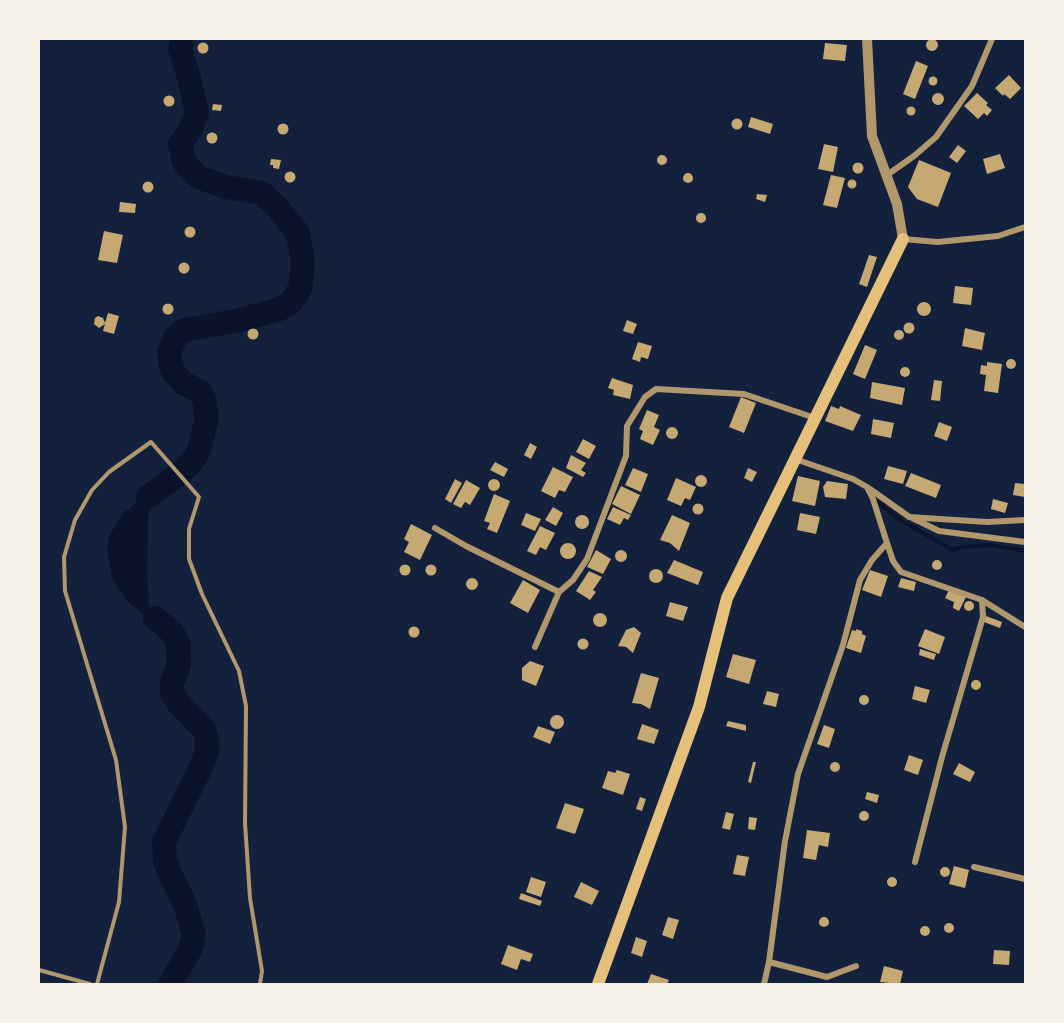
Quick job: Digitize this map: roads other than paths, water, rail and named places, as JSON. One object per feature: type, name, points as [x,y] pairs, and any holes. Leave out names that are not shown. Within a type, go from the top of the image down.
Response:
[{"type":"main road","points":[[598,984],[699,708],[727,598],[903,239]]},
{"type":"street","points":[[867,39],[872,136],[897,204],[903,239],[938,242],[998,236],[1025,227]]},
{"type":"street","points":[[887,175],[936,137],[972,86],[992,39]]},
{"type":"street","points":[[535,647],[559,592],[573,580],[587,559],[626,456],[627,426],[645,397],[656,389],[744,394],[815,418]]},
{"type":"street","points":[[795,458],[853,479],[909,516],[939,531],[1025,542]]},
{"type":"street","points":[[867,487],[873,498],[893,561],[901,572],[982,600],[1025,627]]},
{"type":"street","points":[[909,516],[987,522],[1025,520]]},
{"type":"street","points":[[435,528],[559,592]]},
{"type":"street","points":[[764,984],[785,841],[798,774],[843,645],[860,580],[872,560],[887,543]]},
{"type":"street","points":[[915,862],[942,756],[983,617],[982,600]]},
{"type":"street","points":[[974,867],[1025,879]]},
{"type":"street","points":[[769,962],[827,977],[855,966]]},
{"type":"lane","points":[[97,984],[119,902],[125,827],[116,760],[65,591],[64,556],[75,520],[92,490],[109,472],[151,442],[199,497],[189,529],[189,559],[202,594],[239,671],[246,706],[245,823],[250,898],[262,971],[260,984]]},
{"type":"lane","points":[[39,970],[90,984]]},
{"type":"water","points":[[172,476],[175,479],[151,497],[148,518],[147,576],[150,612],[173,629],[178,638],[175,639],[167,629],[126,600],[112,577],[107,551],[109,536],[123,513]]},
{"type":"waterway","points":[[148,497],[183,471],[194,459],[199,450],[207,418],[204,398],[199,391],[183,383],[172,370],[169,353],[175,338],[182,331],[189,329],[236,321],[280,309],[290,303],[300,289],[303,262],[298,233],[262,193],[226,187],[198,177],[184,162],[180,144],[190,130],[197,113],[180,49],[182,39]]},
{"type":"waterway","points":[[874,499],[900,520],[953,550],[990,545],[1025,551]]},
{"type":"waterway","points":[[155,618],[172,632],[178,642],[179,664],[172,684],[172,693],[179,704],[204,730],[207,740],[207,750],[202,765],[164,842],[165,862],[186,907],[194,936],[190,950],[170,984]]}]
